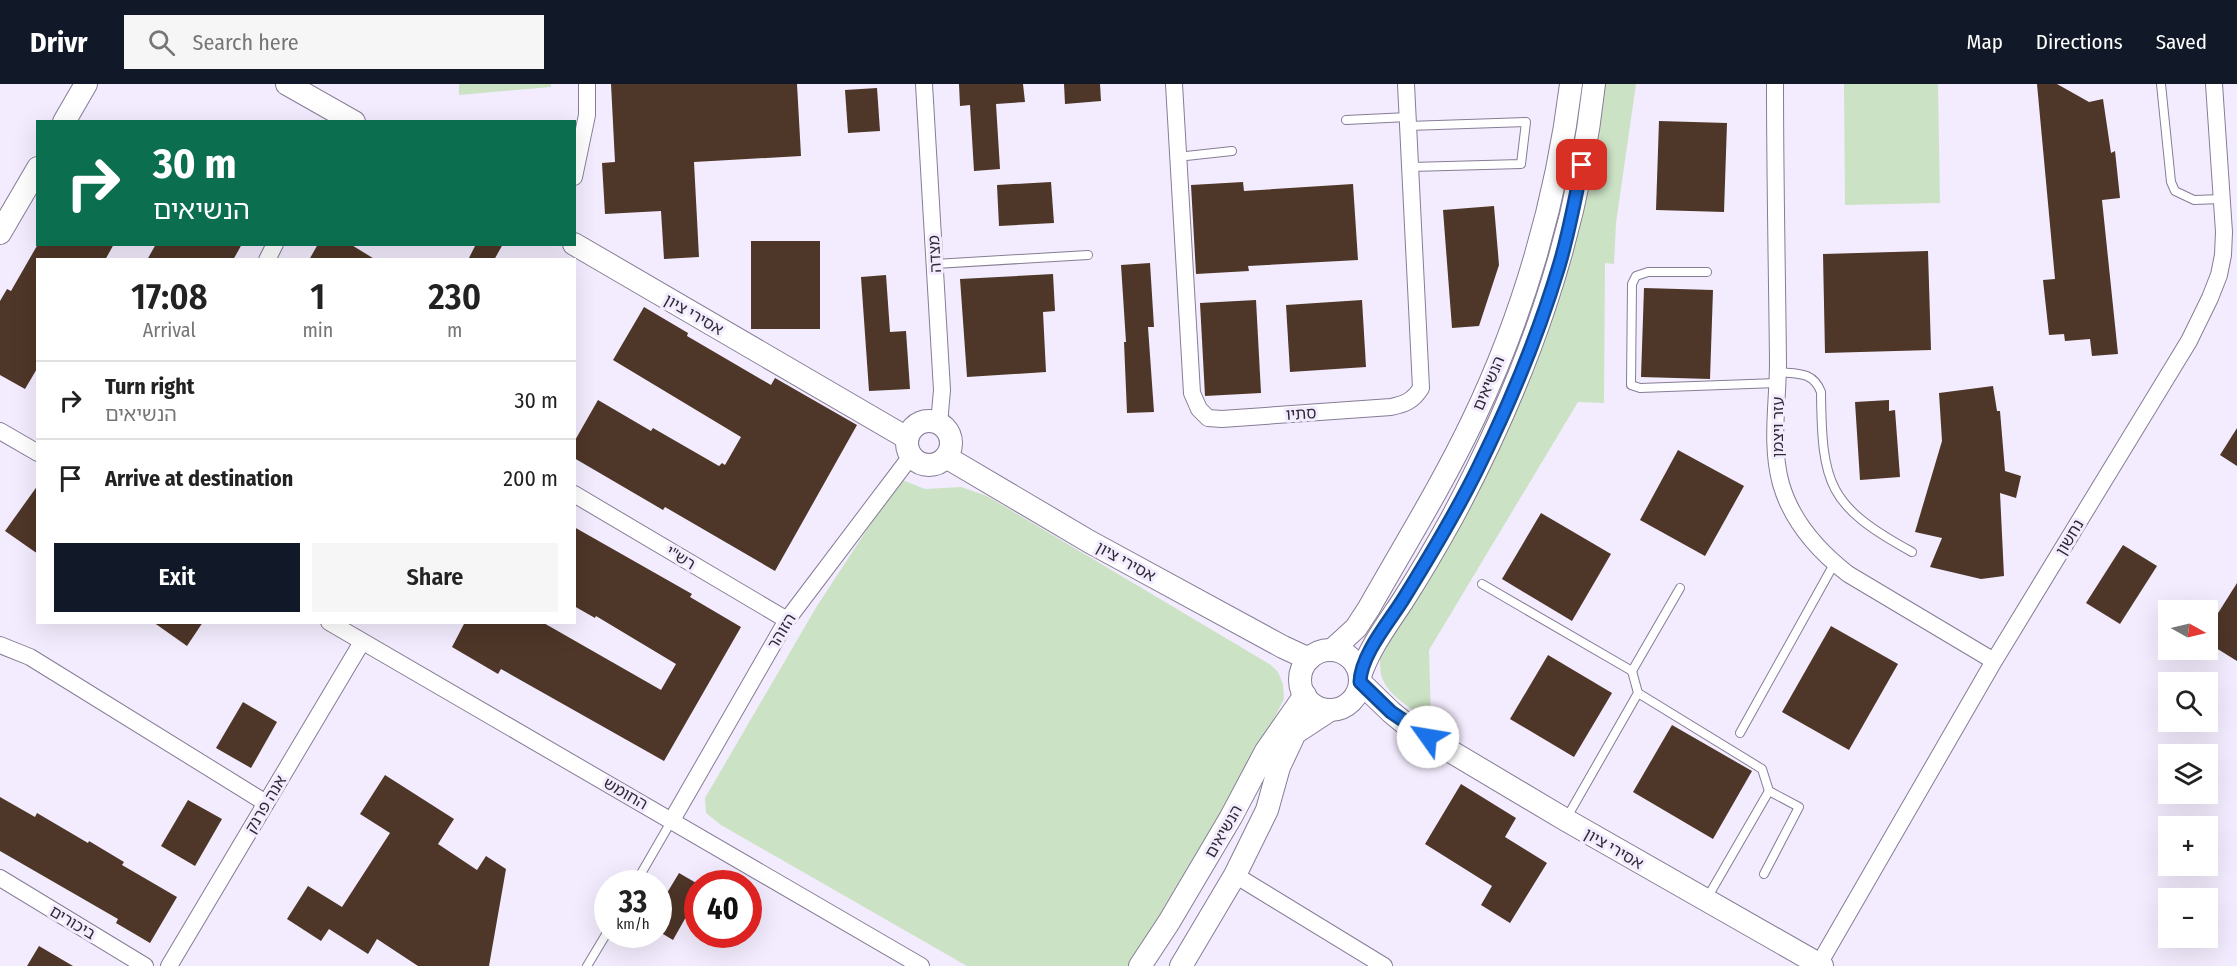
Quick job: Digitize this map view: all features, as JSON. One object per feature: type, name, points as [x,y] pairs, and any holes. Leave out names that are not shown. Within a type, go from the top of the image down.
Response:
[{"type":"street","points":[[65,120],[86,84]]},
{"type":"street","points":[[287,84],[345,120]]},
{"type":"street","points":[[576,168],[588,115],[587,84]]},
{"type":"street","name":"מצדה","points":[[924,84],[942,390],[939,423]]},
{"type":"street","name":"סתיו","points":[[1174,84],[1192,393],[1199,409],[1208,418],[1222,419],[1391,407],[1406,404],[1415,398],[1421,388],[1406,84]]},
{"type":"street","name":"הנשיאים","points":[[1332,650],[1356,628],[1369,608],[1450,464],[1473,420],[1495,369],[1516,313],[1541,230],[1559,153],[1570,84]]},
{"type":"street","name":"הנשיאים","points":[[1360,679],[1364,662],[1451,519],[1496,430],[1542,320],[1562,254],[1582,165],[1594,84]]},
{"type":"street","name":"עזר ויצמן","points":[[1775,84],[1777,378],[1774,435],[1781,485],[1790,510],[1808,536],[1834,564],[1994,661]]},
{"type":"street","name":"נחשון","points":[[1821,965],[1994,661],[2200,320],[2219,275],[2223,255],[2224,232],[2214,84]]},
{"type":"street","points":[[0,233],[36,171]]},
{"type":"street","name":"אסירי ציון","points":[[576,245],[909,447]]},
{"type":"street","points":[[924,422],[939,423],[950,435],[951,443],[946,458],[932,465],[916,462],[909,447],[916,425],[924,422]]},
{"type":"street","points":[[0,431],[36,452]]},
{"type":"street","name":"הזוהר","points":[[672,820],[787,620],[909,447]]},
{"type":"street","name":"אסירי ציון","points":[[946,458],[1090,542],[1309,659]]},
{"type":"street","name":"רש\"י","points":[[576,495],[787,620]]},
{"type":"street","name":"החומש","points":[[332,624],[921,966]]},
{"type":"street","name":"אנה פרנק","points":[[169,966],[362,642]]},
{"type":"street","points":[[0,645],[30,657],[266,803]]},
{"type":"street","points":[[1332,650],[1348,655],[1358,668],[1360,679],[1354,698],[1334,709],[1320,708],[1311,703],[1305,695],[1300,676],[1309,659],[1323,651],[1332,650]]},
{"type":"street","name":"אסירי ציון","points":[[1360,679],[1391,712],[1408,726],[1566,820],[1821,965]]},
{"type":"street","name":"הנשיאים","points":[[1140,966],[1169,922],[1231,817],[1266,751],[1305,695]]},
{"type":"street","name":"הנשיאים","points":[[1181,966],[1235,875],[1267,810],[1279,767],[1295,733],[1334,709]]},
{"type":"street","name":"אסירי ציון","points":[[1334,709],[1372,713],[1408,726]]},
{"type":"street","points":[[1235,875],[1384,966]]},
{"type":"street","name":"ביכורים","points":[[0,878],[145,966]]},
{"type":"lane","points":[[2161,84],[2171,182],[2175,191],[2194,200],[2222,199]]},
{"type":"lane","points":[[1346,120],[1526,122],[1521,164],[1411,167]]},
{"type":"lane","points":[[1177,157],[1232,151]]},
{"type":"lane","points":[[935,264],[1088,255]]},
{"type":"lane","points":[[1707,272],[1648,273],[1636,276],[1632,284],[1631,385],[1640,388],[1807,376],[1818,384],[1821,392],[1824,460],[1828,477],[1837,495],[1870,528],[1912,552]]},
{"type":"lane","points":[[1740,733],[1834,564]]},
{"type":"lane","points":[[1482,584],[1632,671],[1638,693],[1762,769],[1769,791],[1799,807],[1764,874]]},
{"type":"lane","points":[[1632,671],[1680,588]]},
{"type":"lane","points":[[1566,820],[1638,693]]},
{"type":"lane","points":[[1706,900],[1769,791]]},
{"type":"lane","points":[[643,870],[672,820]]},
{"type":"lane","points":[[587,966],[598,948]]},
{"type":"green space","points":[[459,84],[551,84],[551,87],[459,95]]},
{"type":"green space","points":[[1602,84],[1636,84],[1616,223],[1614,264],[1605,263],[1604,403],[1578,402],[1429,650],[1431,722],[1389,690],[1381,675],[1380,655],[1494,451]]},
{"type":"green space","points":[[1844,84],[1938,84],[1940,203],[1845,205]]},
{"type":"green space","points":[[900,479],[925,489],[961,487],[987,496],[1271,665],[1278,672],[1283,684],[1284,699],[1262,742],[1129,966],[967,966],[721,825],[706,813],[705,798],[817,606]]},
{"type":"building","points":[[611,84],[797,84],[801,156],[694,162],[699,257],[664,259],[661,211],[605,214],[602,163],[615,162]]},
{"type":"building","points":[[959,84],[1023,84],[1025,102],[996,104],[1000,169],[974,171],[970,105],[960,106]]},
{"type":"building","points":[[1064,84],[1100,84],[1101,101],[1065,104]]},
{"type":"building","points":[[2037,84],[2057,84],[2089,102],[2103,99],[2111,153],[2115,151],[2120,198],[2102,200],[2118,354],[2092,356],[2090,339],[2065,341],[2064,334],[2049,335],[2043,280],[2055,279]]},
{"type":"building","points":[[877,88],[880,131],[848,133],[845,90]]},
{"type":"building","points":[[1659,121],[1727,123],[1724,212],[1656,210]]},
{"type":"building","points":[[1051,182],[1054,223],[999,226],[997,185]]},
{"type":"building","points":[[1243,182],[1244,191],[1353,184],[1358,260],[1248,266],[1249,271],[1196,274],[1191,185]]},
{"type":"building","points":[[1494,206],[1499,265],[1479,326],[1452,328],[1443,210]]},
{"type":"building","points":[[751,241],[820,241],[820,329],[751,329]]},
{"type":"building","points":[[37,246],[113,246],[106,258],[36,258],[36,370],[25,389],[0,375],[0,301],[7,289],[11,291]]},
{"type":"building","points":[[155,246],[241,246],[234,258],[148,258]]},
{"type":"building","points":[[317,246],[353,246],[373,258],[310,258]]},
{"type":"building","points":[[475,246],[502,246],[495,258],[469,258]]},
{"type":"building","points":[[1928,251],[1931,350],[1825,353],[1823,254]]},
{"type":"building","points":[[1150,263],[1154,327],[1148,327],[1154,412],[1127,413],[1124,342],[1126,342],[1121,265]]},
{"type":"building","points":[[1053,274],[1055,311],[1043,312],[1046,372],[967,377],[960,279]]},
{"type":"building","points":[[886,275],[890,332],[906,331],[910,389],[869,391],[861,277]]},
{"type":"building","points":[[1644,288],[1713,290],[1710,379],[1641,377]]},
{"type":"building","points":[[1256,300],[1261,393],[1205,396],[1200,303]]},
{"type":"building","points":[[1362,300],[1366,367],[1290,372],[1286,305]]},
{"type":"building","points":[[644,307],[688,333],[687,336],[771,385],[775,378],[857,425],[775,571],[665,507],[663,510],[576,459],[576,438],[598,400],[651,431],[653,428],[719,466],[722,463],[725,465],[741,437],[613,360]]},
{"type":"building","points":[[1993,386],[1997,411],[2000,411],[2005,471],[2021,476],[2016,498],[2000,493],[2004,576],[1981,579],[1930,567],[1942,538],[1915,532],[1942,441],[1939,393]]},
{"type":"building","points":[[1889,400],[1889,411],[1895,410],[1900,477],[1860,480],[1855,402]]},
{"type":"building","points":[[2237,428],[2237,466],[2220,455]]},
{"type":"building","points":[[1678,450],[1744,486],[1705,556],[1640,520]]},
{"type":"building","points":[[36,488],[36,553],[5,531]]},
{"type":"building","points":[[1541,513],[1611,554],[1572,621],[1502,579]]},
{"type":"building","points":[[576,528],[692,594],[690,597],[741,627],[664,761],[501,669],[498,674],[452,647],[464,624],[546,624],[661,690],[676,664],[596,616],[595,618],[576,607]]},
{"type":"building","points":[[2123,545],[2157,566],[2120,624],[2086,603]]},
{"type":"building","points":[[2237,583],[2237,661],[2218,649],[2218,613]]},
{"type":"building","points":[[156,624],[202,624],[187,646]]},
{"type":"building","points":[[1831,626],[1898,664],[1849,750],[1782,712]]},
{"type":"building","points":[[1548,655],[1612,693],[1574,757],[1510,719]]},
{"type":"building","points":[[243,702],[277,722],[251,768],[216,748]]},
{"type":"building","points":[[1672,725],[1752,771],[1713,839],[1633,792]]},
{"type":"building","points":[[385,775],[454,819],[438,844],[477,870],[486,856],[506,869],[489,966],[418,966],[377,939],[368,954],[329,929],[321,941],[287,919],[308,886],[342,907],[390,833],[360,814]]},
{"type":"building","points":[[1461,784],[1516,818],[1505,837],[1547,863],[1510,923],[1481,905],[1492,886],[1425,844]]},
{"type":"building","points":[[0,797],[35,817],[37,813],[88,843],[89,841],[124,862],[122,865],[177,897],[150,943],[116,923],[118,919],[0,851]]},
{"type":"building","points":[[188,800],[222,819],[195,866],[161,846]]},
{"type":"building","points":[[679,873],[684,876],[684,920],[673,940],[672,939],[672,885]]},
{"type":"building","points":[[39,946],[73,966],[27,966]]},
{"type":"route","points":[[1428,737],[1408,726],[1391,712],[1360,682],[1360,676],[1364,662],[1380,634],[1404,599],[1451,519],[1496,430],[1542,320],[1571,220],[1582,165]]}]
